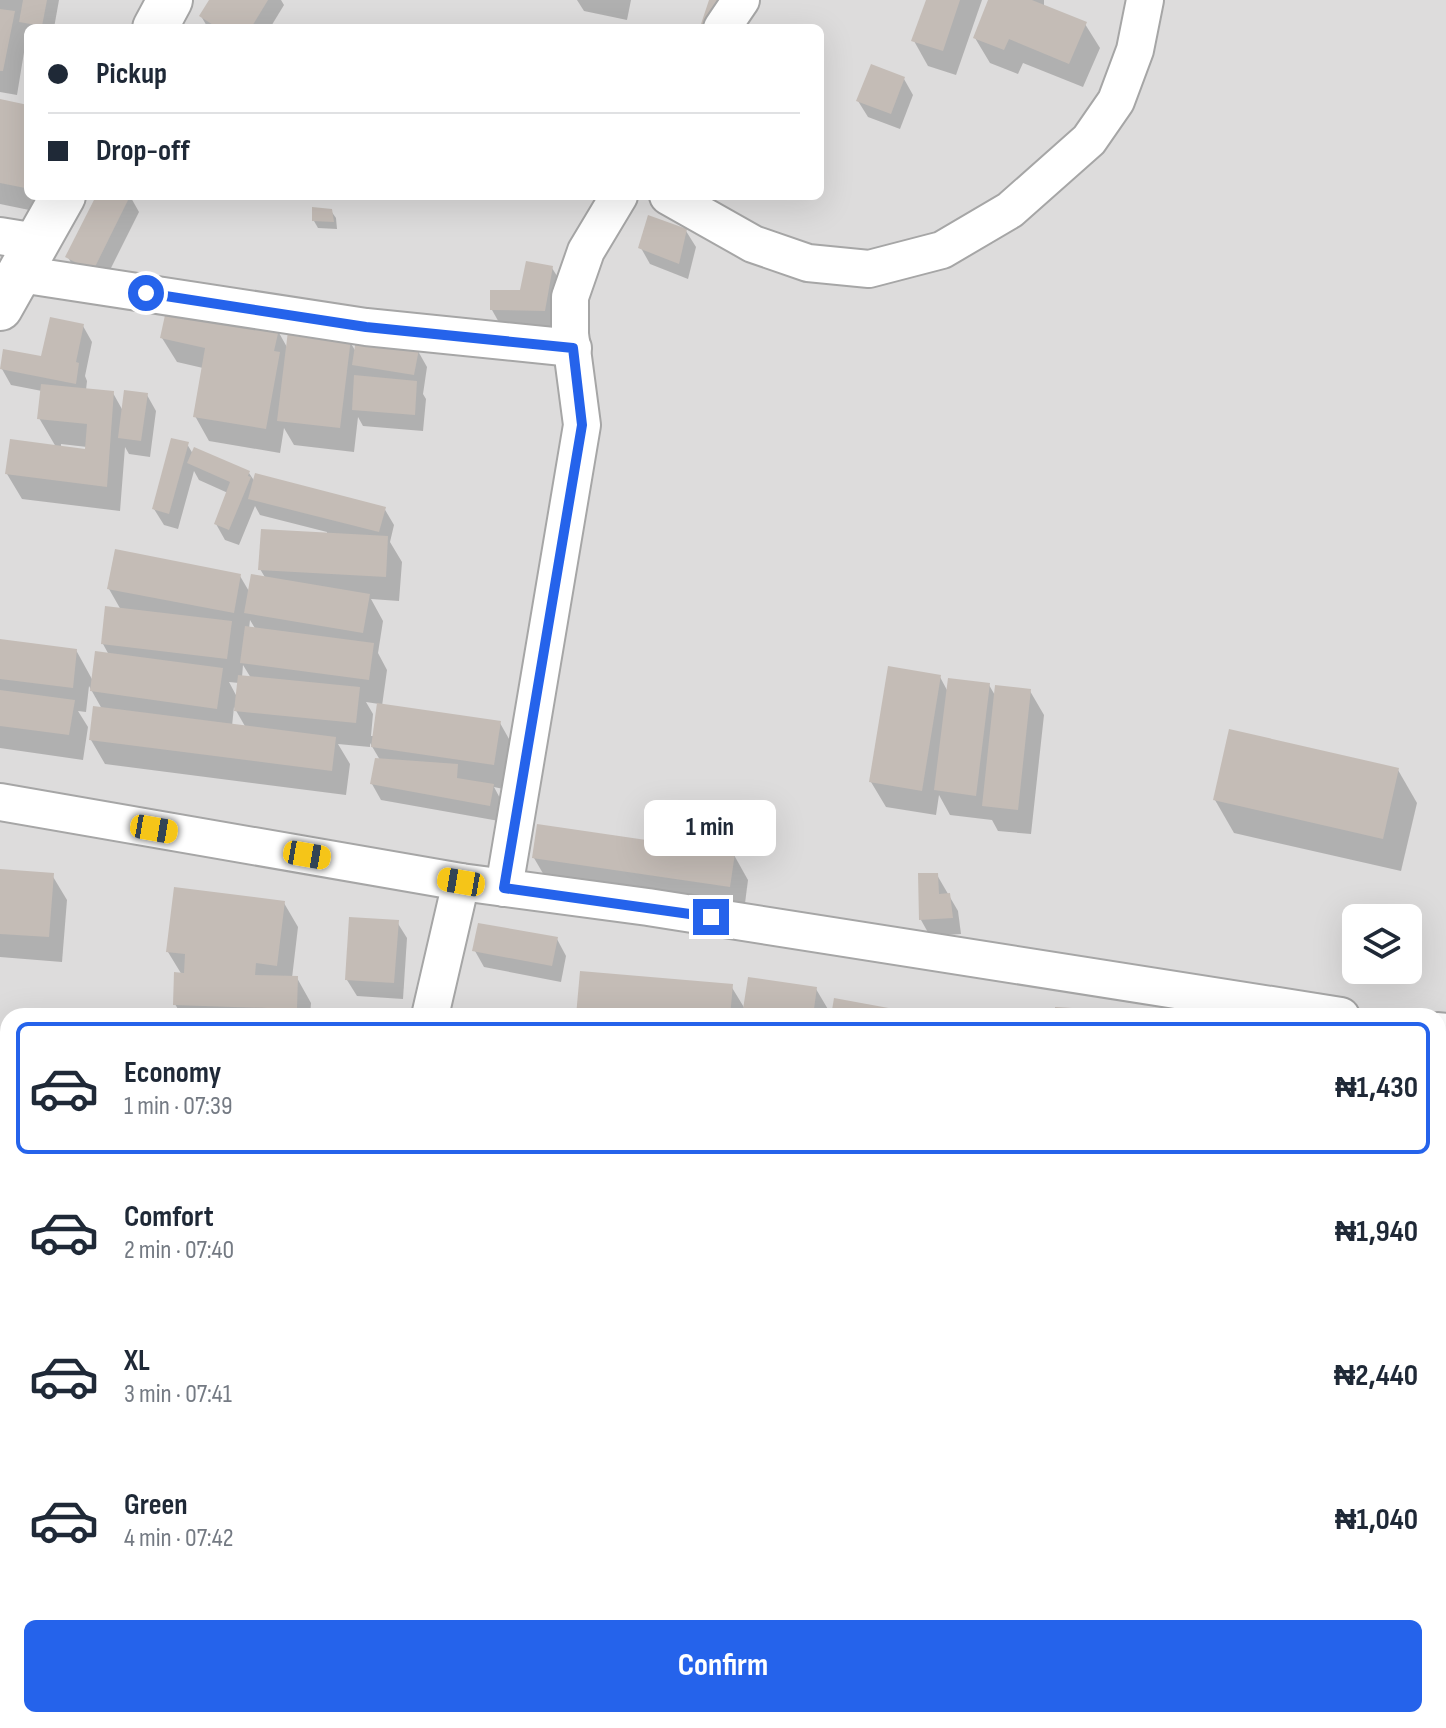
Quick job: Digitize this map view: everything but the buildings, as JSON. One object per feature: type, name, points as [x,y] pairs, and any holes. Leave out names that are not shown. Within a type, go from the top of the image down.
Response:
[{"type":"street","points":[[157,24],[170,0]]},
{"type":"street","points":[[725,24],[741,0]]},
{"type":"street","points":[[675,200],[753,244],[808,263],[869,269],[942,250],[1010,210],[1089,140],[1116,101],[1135,50],[1145,0]]},
{"type":"street","points":[[60,200],[14,265],[366,327],[573,348]]},
{"type":"street","points":[[504,888],[582,425],[570,297],[586,251],[617,200]]},
{"type":"street","points":[[0,802],[461,882],[648,907],[1290,1008]]},
{"type":"street","points":[[432,1008],[461,882]]},
{"type":"shaded area","points":[[0,0],[1446,0],[1446,1008],[0,1008]]},
{"type":"route","points":[[146,293],[366,327],[573,348],[582,425],[504,888],[711,917]]}]
